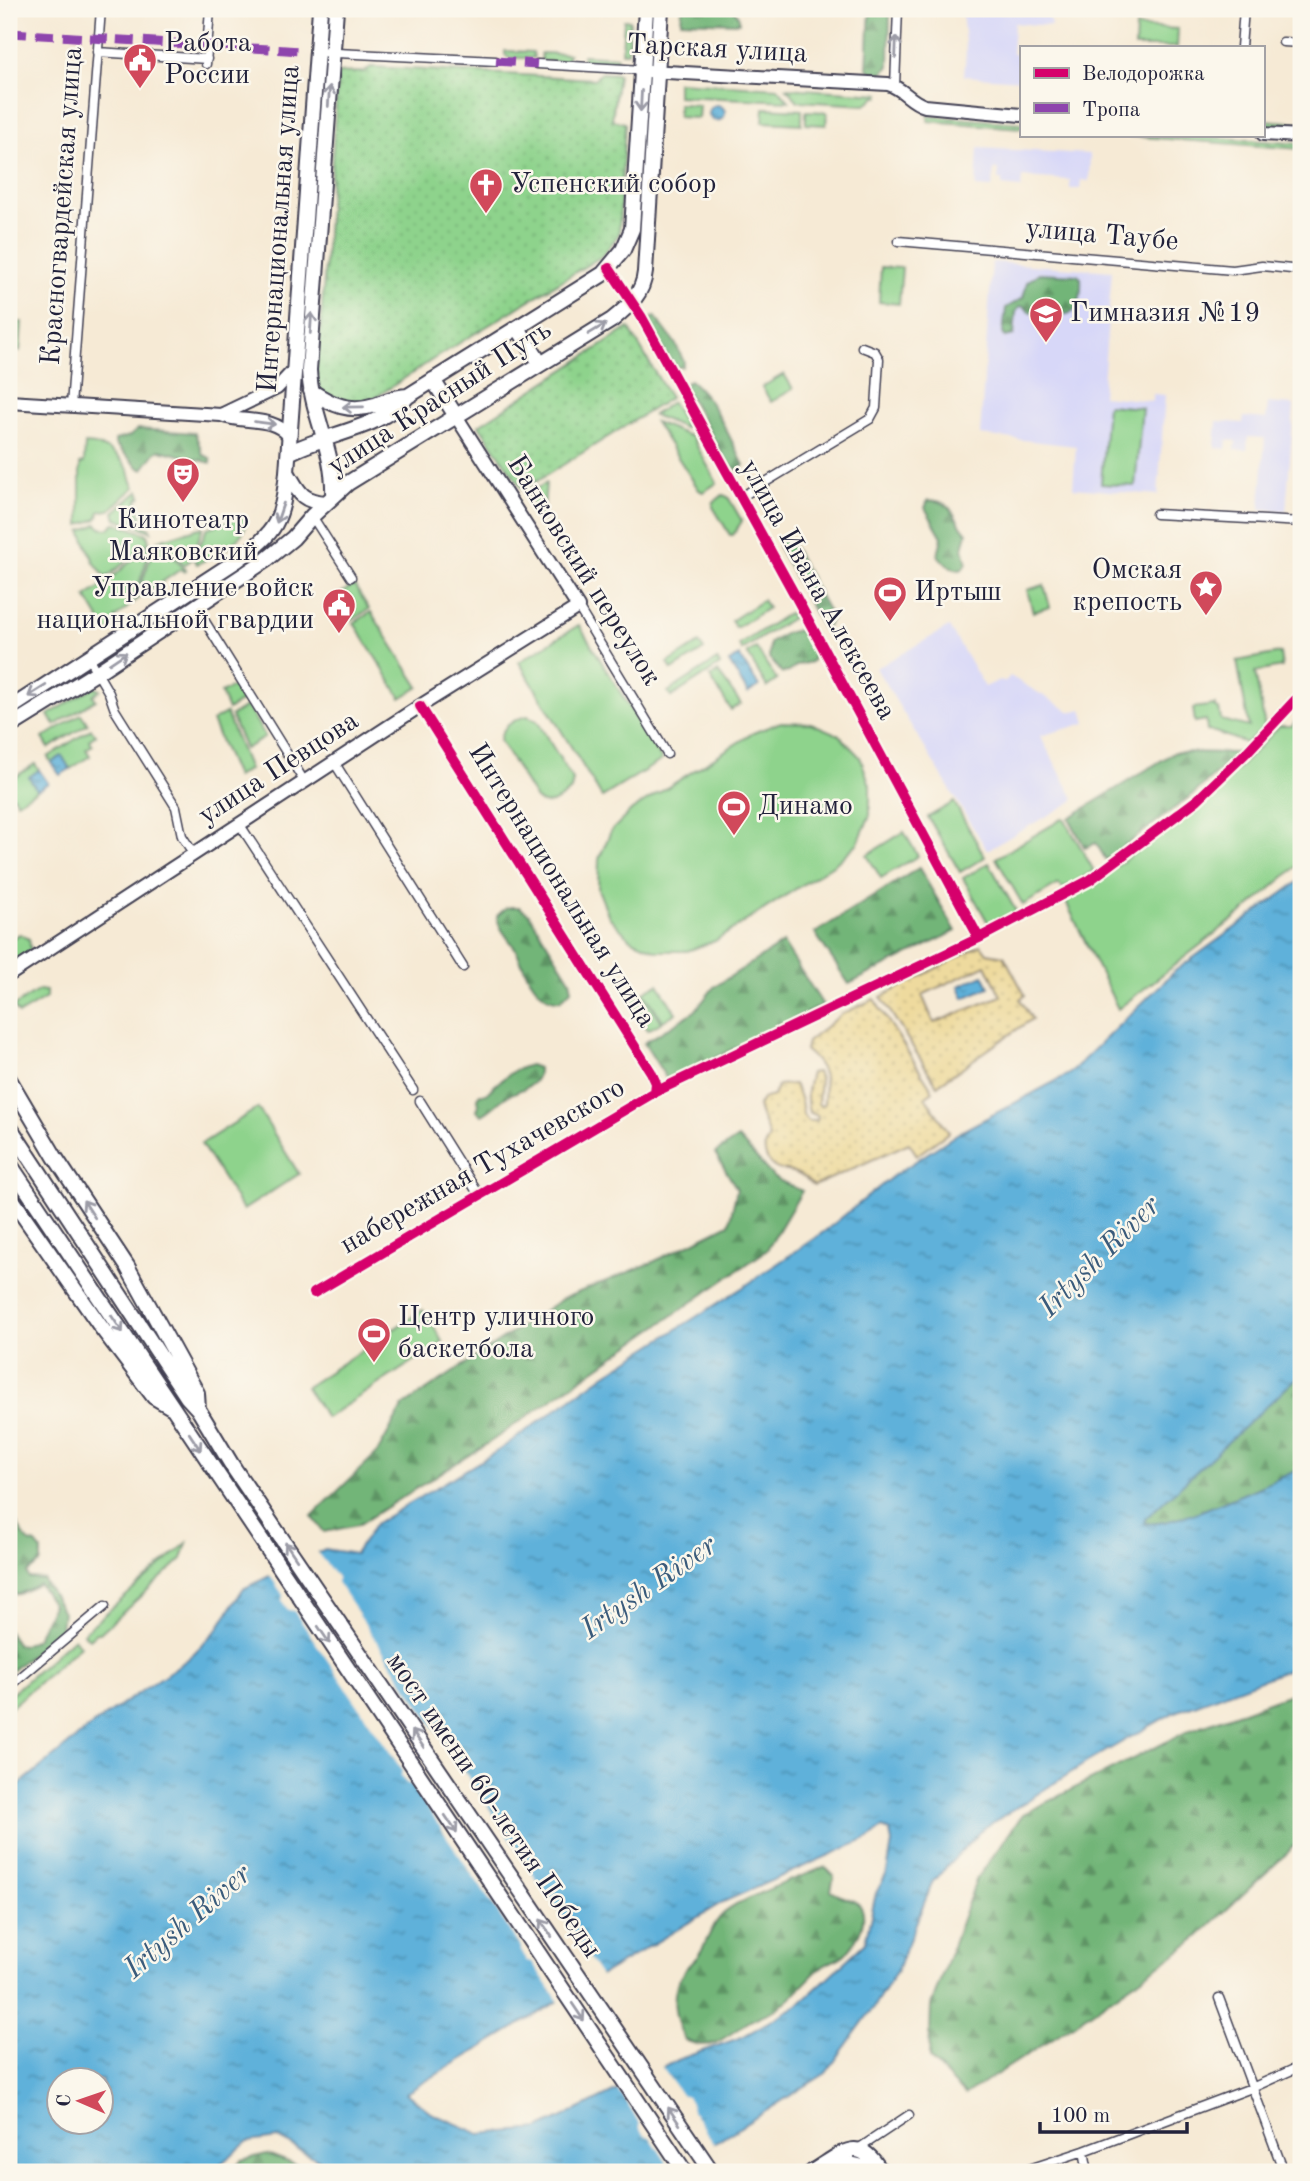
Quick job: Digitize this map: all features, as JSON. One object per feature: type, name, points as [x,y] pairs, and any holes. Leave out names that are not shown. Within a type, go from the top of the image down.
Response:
[{"type":"main road","name":"Интернациональная улица","points":[[320,9],[325,52],[309,370],[311,391],[334,475],[329,499]]},
{"type":"main road","name":"Интернациональная улица","points":[[289,453],[293,371],[325,52],[335,9]]},
{"type":"main road","points":[[610,268],[623,250],[632,229],[646,9]]},
{"type":"main road","name":"улица Красный Путь","points":[[9,727],[96,673],[284,547],[329,499],[380,461],[612,320],[631,303],[644,281],[661,9]]},
{"type":"main road","name":"улица Красный Путь","points":[[9,709],[257,547],[275,528],[279,517],[284,502],[289,453],[308,443],[372,421],[610,268]]},
{"type":"main road","points":[[518,328],[540,363]]},
{"type":"main road","points":[[433,380],[456,416]]},
{"type":"main road","points":[[311,391],[337,407],[351,408],[371,406],[398,396],[408,396]]},
{"type":"main road","points":[[288,472],[305,498],[312,502],[329,499]]},
{"type":"main road","points":[[9,1079],[55,1157],[127,1266],[197,1393],[198,1409]]},
{"type":"main road","points":[[9,1126],[187,1397],[198,1409]]},
{"type":"main road","name":"мост имени 60-летия Победы","points":[[9,1163],[685,2172]]},
{"type":"main road","points":[[9,1195],[154,1397],[173,1407]]},
{"type":"main road","name":"мост имени 60-летия Победы","points":[[198,1409],[233,1466],[712,2172]]},
{"type":"main road","points":[[812,2172],[842,2154],[858,2149],[873,2157],[881,2172]]},
{"type":"main road","points":[[832,2172],[850,2164],[863,2167],[868,2172]]},
{"type":"street","name":"Красногвардейская улица","points":[[71,406],[101,9]]},
{"type":"street","points":[[97,52],[207,62],[211,9]]},
{"type":"street","points":[[898,9],[895,86],[910,100],[925,106],[1020,114]]},
{"type":"street","points":[[1241,46],[1244,9]]},
{"type":"street","points":[[1283,42],[1301,43]]},
{"type":"street","points":[[325,52],[496,61]]},
{"type":"street","name":"Тарская улица","points":[[537,64],[895,86]]},
{"type":"street","points":[[1264,134],[1301,136]]},
{"type":"street","name":"улица Таубе","points":[[898,242],[1233,271],[1262,266],[1301,270]]},
{"type":"street","name":"улица Ивана Алексеева","points":[[610,268],[641,316],[741,497],[979,938]]},
{"type":"street","points":[[741,497],[870,419],[876,408],[880,359],[875,352],[862,347]]},
{"type":"street","points":[[221,415],[271,391],[293,371]]},
{"type":"street","points":[[9,402],[221,415],[235,421],[274,423],[283,428],[289,436]]},
{"type":"street","name":"Банковский переулок","points":[[456,416],[578,607],[667,754]]},
{"type":"street","points":[[1156,514],[1301,522]]},
{"type":"street","points":[[312,516],[351,577]]},
{"type":"street","points":[[196,607],[304,782]]},
{"type":"street","name":"улица Певцова","points":[[9,975],[420,706],[578,607]]},
{"type":"street","points":[[89,659],[109,692],[115,710],[176,807],[182,836],[193,853]]},
{"type":"street","name":"Интернациональная улица","points":[[420,706],[651,1072],[656,1083],[655,1092]]},
{"type":"street","points":[[334,762],[463,967]]},
{"type":"street","points":[[240,825],[413,1090]]},
{"type":"street","name":"набережная Тухачевского","points":[[314,1293],[655,1092]]},
{"type":"street","points":[[420,1101],[479,1195]]},
{"type":"street","points":[[9,1687],[106,1606]]},
{"type":"street","points":[[1219,1998],[1284,2172]]},
{"type":"street","points":[[1020,2172],[1084,2151],[1254,2087],[1301,2066]]},
{"type":"street","points":[[858,2149],[909,2116]]},
{"type":"street","points":[[1084,2151],[1088,2172]]},
{"type":"shaded area","points":[[923,9],[1049,9],[1051,26],[1014,23],[1012,54],[1020,55],[1020,80],[964,76],[966,51],[962,13]]},
{"type":"shaded area","points":[[978,148],[1090,154],[1089,181],[1081,180],[1080,189],[1070,189],[1070,180],[1022,177],[1021,188],[1002,186],[1002,180],[998,180],[999,170],[994,169],[992,188],[976,187]]},
{"type":"shaded area","name":"Гимназия №19","points":[[992,262],[1112,271],[1102,396],[1152,401],[1153,394],[1165,395],[1158,495],[1073,488],[1076,446],[980,435]]},
{"type":"shaded area","points":[[1268,403],[1294,405],[1286,511],[1260,509],[1265,438],[1248,437],[1247,450],[1235,450],[1236,441],[1227,440],[1226,449],[1215,448],[1217,421],[1243,423],[1244,417],[1266,419]]},
{"type":"shaded area","points":[[949,627],[985,687],[1000,680],[1005,682],[1010,676],[1071,712],[1082,709],[1086,723],[1040,736],[1075,800],[987,850],[876,668]]},
{"type":"green space","points":[[682,9],[734,9],[739,23],[681,21]]},
{"type":"green space","points":[[870,9],[890,9],[889,66],[883,73],[871,72],[867,68]]},
{"type":"green space","points":[[624,20],[630,20],[628,52],[622,52]]},
{"type":"green space","points":[[1136,27],[1178,29],[1177,46],[1135,46]]},
{"type":"green space","points":[[505,51],[533,52],[534,58],[509,58]]},
{"type":"green space","points":[[541,53],[569,54],[566,62],[541,61]]},
{"type":"green space","points":[[583,55],[617,57],[616,65],[582,63]]},
{"type":"green space","points":[[371,67],[594,79],[601,73],[618,74],[612,120],[625,123],[619,234],[602,256],[367,403],[353,406],[324,395],[317,383],[316,366],[338,73],[364,72]]},
{"type":"green space","points":[[677,82],[778,88],[789,101],[677,96]]},
{"type":"green space","points":[[786,88],[880,94],[865,105],[798,101]]},
{"type":"green space","points":[[678,104],[699,105],[698,118],[678,117]]},
{"type":"green space","points":[[764,108],[802,110],[802,124],[763,122]]},
{"type":"green space","points":[[806,111],[827,112],[826,125],[806,124]]},
{"type":"green space","points":[[928,116],[1020,123],[1020,128],[928,121]]},
{"type":"green space","points":[[1264,120],[1301,123],[1301,131],[1264,129]]},
{"type":"green space","points":[[1128,136],[1195,136],[1301,144],[1301,149]]},
{"type":"green space","points":[[881,267],[902,268],[899,304],[879,302]]},
{"type":"green space","points":[[1039,273],[1077,275],[1081,278],[1079,303],[1075,310],[1061,315],[1029,312],[1020,306],[1016,312],[1014,335],[1005,337],[1003,333],[1006,308],[1023,298],[1027,282]]},
{"type":"green space","points":[[655,316],[675,343],[684,362],[682,367],[675,367],[660,344],[652,325],[651,319]]},
{"type":"green space","points":[[9,322],[22,322],[20,351],[9,350]]},
{"type":"green space","points":[[629,328],[670,398],[523,490],[479,425]]},
{"type":"green space","points":[[784,374],[793,389],[771,402],[762,387]]},
{"type":"green space","points":[[690,380],[707,398],[721,420],[744,465],[739,470],[726,460],[683,385]]},
{"type":"green space","points":[[672,402],[687,429],[653,415]]},
{"type":"green space","points":[[1107,405],[1142,408],[1135,486],[1101,484]]},
{"type":"green space","points":[[655,422],[692,437],[717,483],[703,492],[699,490]]},
{"type":"green space","points":[[138,429],[195,433],[203,455],[210,458],[211,463],[160,450],[140,469],[115,444],[115,440],[130,436]]},
{"type":"green space","points":[[85,444],[98,446],[116,455],[129,471],[135,487],[110,510],[100,511],[97,519],[80,525],[80,464],[84,463]]},
{"type":"green space","points":[[546,483],[543,521],[527,494]]},
{"type":"green space","points":[[139,491],[141,496],[137,500],[143,525],[151,531],[116,519],[114,512]]},
{"type":"green space","points":[[723,495],[728,497],[742,521],[733,535],[730,535],[713,507],[713,503]]},
{"type":"green space","points":[[928,500],[948,506],[967,533],[963,548],[967,564],[961,570],[948,565],[938,555],[942,537],[925,508]]},
{"type":"green space","points":[[241,517],[246,518],[245,526],[236,541],[197,564],[194,559],[207,528]]},
{"type":"green space","points":[[115,523],[147,534],[149,542],[106,578],[94,562],[81,531],[97,524],[108,529]]},
{"type":"green space","points":[[203,527],[191,560],[184,565],[162,539]]},
{"type":"green space","points":[[159,540],[186,571],[181,569],[136,600],[154,547]]},
{"type":"green space","points":[[780,541],[793,546],[832,618],[828,625],[822,627],[779,548]]},
{"type":"green space","points":[[149,545],[151,547],[133,603],[115,618],[120,623],[107,632],[86,597]]},
{"type":"green space","points":[[354,585],[369,609],[352,620],[337,596]]},
{"type":"green space","points":[[1044,585],[1050,607],[1033,612],[1027,590]]},
{"type":"green space","points":[[763,600],[768,608],[736,628],[731,621]]},
{"type":"green space","points":[[371,612],[419,687],[401,698],[354,623]]},
{"type":"green space","points":[[789,613],[792,618],[742,650],[739,645]]},
{"type":"green space","points":[[579,625],[662,760],[602,797],[519,662]]},
{"type":"green space","points":[[797,630],[812,643],[814,657],[811,662],[797,665],[789,672],[782,673],[769,658],[770,643]]},
{"type":"green space","points":[[699,643],[704,650],[672,670],[668,663]]},
{"type":"green space","points":[[756,648],[777,680],[767,687],[747,653]]},
{"type":"green space","points":[[1280,653],[1282,667],[1255,672],[1265,727],[1246,743],[1207,731],[1206,720],[1195,722],[1193,708],[1215,705],[1215,708],[1219,709],[1221,720],[1249,727],[1237,661]]},
{"type":"green space","points":[[717,660],[720,665],[671,697],[668,692]]},
{"type":"green space","points":[[718,672],[741,704],[731,710],[710,677]]},
{"type":"green space","points":[[234,686],[243,700],[228,710],[221,693]]},
{"type":"green space","points":[[94,687],[100,690],[93,695],[96,700],[55,725],[48,715]]},
{"type":"green space","points":[[247,706],[264,738],[245,749],[231,716]]},
{"type":"green space","points":[[226,713],[249,769],[236,777],[212,721]]},
{"type":"green space","points":[[81,714],[88,724],[49,748],[43,738]]},
{"type":"green space","points":[[528,716],[537,721],[573,780],[571,790],[558,800],[545,804],[536,799],[500,741],[509,724]]},
{"type":"green space","points":[[1298,719],[1301,722],[1301,863],[1248,908],[1118,1009],[1064,898],[1103,876],[1200,805],[1279,726],[1292,726]]},
{"type":"green space","name":"Динамо","points":[[781,722],[811,723],[839,735],[860,757],[870,785],[870,815],[858,843],[836,863],[715,941],[687,951],[657,951],[630,939],[609,917],[598,889],[599,859],[611,831],[632,810],[753,733]]},
{"type":"green space","points":[[91,729],[96,735],[89,740],[93,745],[86,749],[90,756],[70,769],[62,756],[51,763],[48,757]]},
{"type":"green space","points":[[1175,752],[1238,753],[1197,791],[1106,860],[1096,843],[1085,848],[1069,818]]},
{"type":"green space","points":[[35,764],[39,770],[29,777],[37,790],[17,802],[13,796],[9,799],[9,781]]},
{"type":"green space","points":[[954,802],[985,857],[960,872],[928,817]]},
{"type":"green space","points":[[1064,818],[1094,871],[1063,889],[1059,884],[1023,905],[996,858]]},
{"type":"green space","points":[[904,832],[918,856],[881,878],[867,855]]},
{"type":"green space","points":[[989,863],[1017,913],[991,928],[963,878]]},
{"type":"green space","points":[[919,868],[956,931],[849,984],[815,933]]},
{"type":"green space","points":[[519,907],[529,914],[570,980],[572,989],[561,1000],[546,996],[534,984],[500,927],[497,916],[506,908]]},
{"type":"green space","points":[[20,934],[29,939],[31,952],[9,966],[9,940]]},
{"type":"green space","points":[[783,943],[823,1005],[668,1081],[644,1043],[695,1011],[714,987]]},
{"type":"green space","points":[[658,984],[676,1013],[663,1021],[644,992]]},
{"type":"green space","points":[[39,990],[46,991],[46,998],[19,1014],[13,1007]]},
{"type":"green space","points":[[643,993],[662,1022],[648,1030],[630,1001]]},
{"type":"green space","points":[[530,1065],[538,1068],[532,1084],[506,1097],[482,1115],[477,1111],[477,1098],[480,1094],[486,1094],[506,1076]]},
{"type":"green space","points":[[258,1108],[299,1174],[243,1210],[201,1144]]},
{"type":"green space","points":[[738,1138],[774,1178],[802,1191],[767,1250],[493,1440],[358,1525],[324,1532],[312,1516],[377,1453],[403,1406],[562,1299],[651,1263],[729,1224],[737,1189],[715,1153]]},
{"type":"green space","name":"Центр уличного баскетбола","points":[[423,1310],[443,1342],[326,1418],[306,1387]]},
{"type":"green space","points":[[1301,1374],[1301,1469],[1198,1512],[1158,1524],[1145,1524],[1149,1513]]},
{"type":"green space","points":[[9,1511],[28,1542],[36,1544],[41,1550],[41,1562],[27,1573],[29,1578],[43,1579],[63,1612],[61,1629],[9,1673],[9,1633],[17,1644],[22,1646],[36,1639],[53,1605],[39,1584],[19,1594],[9,1595],[9,1561],[19,1554],[9,1537]]},
{"type":"green space","points":[[187,1543],[182,1559],[100,1633],[89,1639],[83,1633]]},
{"type":"green space","points":[[74,1638],[80,1646],[9,1709],[9,1696]]},
{"type":"green space","points":[[1301,1690],[1301,1840],[1191,1943],[1070,2027],[965,2095],[929,2058],[931,2006],[976,1880],[1023,1814],[1188,1731]]},
{"type":"green space","points":[[825,1867],[834,1876],[831,1891],[857,1903],[862,1909],[862,1926],[850,1949],[819,1969],[782,2005],[719,2041],[703,2045],[685,2040],[676,2015],[676,1989],[684,1971],[697,1957],[722,1915],[771,1888]]},
{"type":"green space","points":[[267,2154],[315,2172],[231,2172],[241,2160]]},
{"type":"sand","points":[[981,945],[987,953],[1004,956],[1025,995],[1020,999],[1032,1019],[937,1085],[881,997]],"holes":[[[986,965],[1001,996],[934,1023],[922,995]]]},
{"type":"sand","points":[[874,999],[933,1091],[925,1097],[949,1132],[917,1155],[909,1143],[814,1186],[799,1174],[776,1168],[768,1161],[765,1150],[769,1138],[758,1106],[762,1099],[773,1096],[778,1085],[794,1084],[801,1100],[803,1115],[808,1121],[817,1121],[818,1116],[809,1112],[807,1102],[811,1073],[817,1072],[820,1079],[820,1106],[824,1104],[825,1087],[821,1068],[805,1050],[807,1042],[842,1014]]},
{"type":"water","points":[[717,105],[725,113],[717,121],[709,113]]},
{"type":"water","points":[[739,656],[759,686],[748,693],[729,662]]},
{"type":"water","points":[[62,756],[70,769],[60,775],[51,763]]},
{"type":"water","points":[[39,770],[48,783],[37,790],[29,777]]},
{"type":"water","name":"Irtysh River","points":[[1301,880],[1301,1374],[1145,1519],[1145,1523],[1158,1523],[1199,1512],[1301,1469],[1301,1665],[1173,1713],[1089,1761],[984,1828],[933,1881],[897,1970],[826,2073],[669,2172],[348,2172],[334,2168],[278,2138],[247,2142],[211,2172],[9,2172],[9,1793],[91,1726],[188,1659],[217,1630],[243,1589],[325,1549],[355,1554],[375,1524],[499,1450],[606,1374],[745,1286],[825,1231],[893,1176],[960,1132],[1069,1074],[1175,971]],"holes":[[[882,1828],[890,1831],[892,1843],[887,1873],[876,1893],[865,1943],[798,2005],[742,2037],[680,2059],[539,2129],[480,2134],[433,2114],[406,2093],[723,1902],[871,1837]]]},
{"type":"water","points":[[983,975],[989,987],[964,998],[959,986]]},
{"type":"pier","points":[[315,1550],[337,1577],[337,1582],[443,1741],[454,1751],[454,1756],[572,1928],[572,1933],[603,1979],[561,2005],[532,1962],[527,1961],[521,1947],[412,1785],[406,1783],[401,1776],[402,1770],[294,1611],[288,1610],[282,1601],[283,1595],[268,1573]]},
{"type":"pier","points":[[660,2064],[681,2095],[687,2097],[691,2109],[716,2147],[676,2172],[673,2172],[650,2137],[644,2135],[616,2087]]},
{"type":"marked path","points":[[9,33],[301,51]]},
{"type":"marked path","points":[[496,61],[537,64]]},
{"type":"cycle path","points":[[609,268],[641,316],[979,938]]},
{"type":"cycle path","points":[[314,1293],[655,1092],[979,938],[1090,880],[1197,800],[1301,694]]},
{"type":"cycle path","points":[[420,706],[651,1072],[656,1083],[655,1092]]},
{"type":"place","name":"Работа России","points":[[140,90]]},
{"type":"place","name":"Успенский собор","points":[[486,215]]},
{"type":"place","name":"Гимназия №19","points":[[1046,344]]},
{"type":"place","name":"Кинотеатр Маяковский","points":[[183,504]]},
{"type":"place","name":"Омская крепость","points":[[1206,617]]},
{"type":"place","name":"Иртыш","points":[[890,623]]},
{"type":"place","name":"Управление войск национальной гвардии","points":[[339,635]]},
{"type":"place","name":"Динамо","points":[[734,837]]},
{"type":"place","name":"Центр уличного баскетбола","points":[[374,1364]]}]
